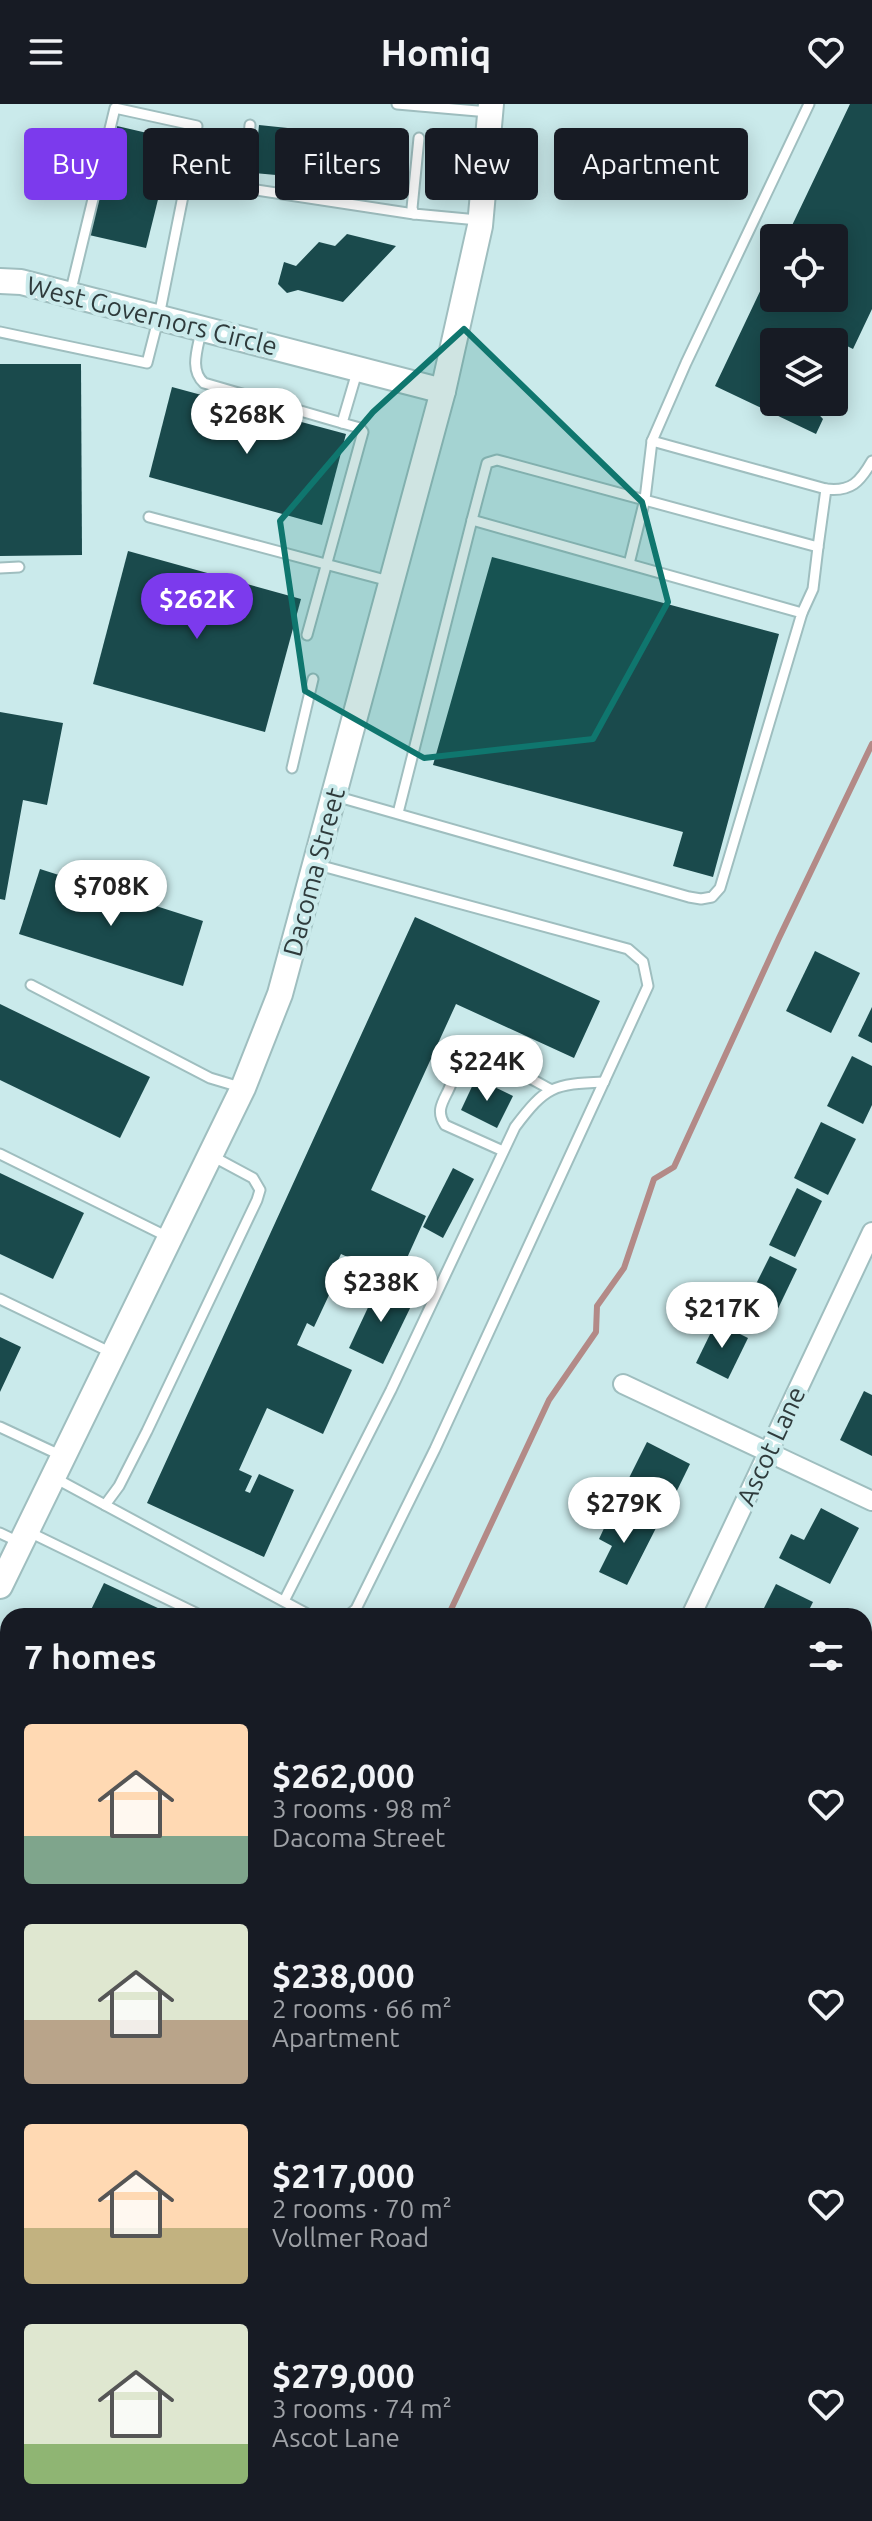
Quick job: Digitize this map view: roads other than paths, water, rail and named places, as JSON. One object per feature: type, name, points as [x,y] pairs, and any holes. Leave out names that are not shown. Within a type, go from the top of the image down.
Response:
[{"type":"main road","name":"Dacoma Street","points":[[0,1586],[16,1536],[58,1467],[210,1156],[243,1088],[280,994],[443,391],[480,220],[489,107]]},
{"type":"main road","name":"West Governors Circle","points":[[0,281],[21,282],[159,316],[443,391]]},
{"type":"street","name":"Ascot Lane","points":[[695,1608],[872,1232]]},
{"type":"street","points":[[623,1384],[872,1501]]},
{"type":"lane","points":[[397,104],[489,107]]},
{"type":"lane","points":[[629,564],[645,499],[652,441],[809,104]]},
{"type":"lane","points":[[0,332],[147,363],[197,126],[115,108],[70,294]]},
{"type":"lane","points":[[250,125],[245,184],[250,189],[414,214],[480,220]]},
{"type":"lane","points":[[414,214],[419,138]]},
{"type":"lane","points":[[202,328],[195,365],[198,378],[204,383],[360,428],[363,432],[307,635]]},
{"type":"lane","points":[[342,423],[358,369]]},
{"type":"lane","points":[[652,441],[843,491],[862,478],[872,461]]},
{"type":"lane","points":[[398,813],[487,463],[497,460],[818,547]]},
{"type":"lane","points":[[335,796],[689,897],[712,897],[720,888],[802,613],[813,589],[826,489]]},
{"type":"lane","points":[[149,517],[392,582]]},
{"type":"lane","points":[[472,520],[802,613]]},
{"type":"lane","points":[[0,568],[19,567]]},
{"type":"lane","points":[[292,768],[313,679]]},
{"type":"lane","points":[[316,865],[628,949],[643,962],[648,986],[435,1449],[356,1608]]},
{"type":"lane","points":[[31,985],[210,1078],[243,1088]]},
{"type":"lane","points":[[503,1151],[445,1125],[440,1118],[439,1110],[457,1071],[476,1057],[489,1059],[550,1089]]},
{"type":"lane","points":[[284,1601],[391,1390],[515,1127],[534,1102],[550,1089],[569,1084],[604,1082]]},
{"type":"lane","points":[[0,1154],[170,1238]]},
{"type":"lane","points":[[105,1505],[119,1486],[147,1431],[257,1200],[260,1190],[253,1178],[210,1156]]},
{"type":"lane","points":[[0,1299],[113,1354]]},
{"type":"lane","points":[[0,1427],[58,1467],[105,1505],[297,1608]]},
{"type":"lane","points":[[16,1536],[183,1608]]},
{"type":"waterway","points":[[452,1608],[549,1400],[596,1332],[597,1306],[624,1268],[654,1179],[674,1167],[872,744]]}]
